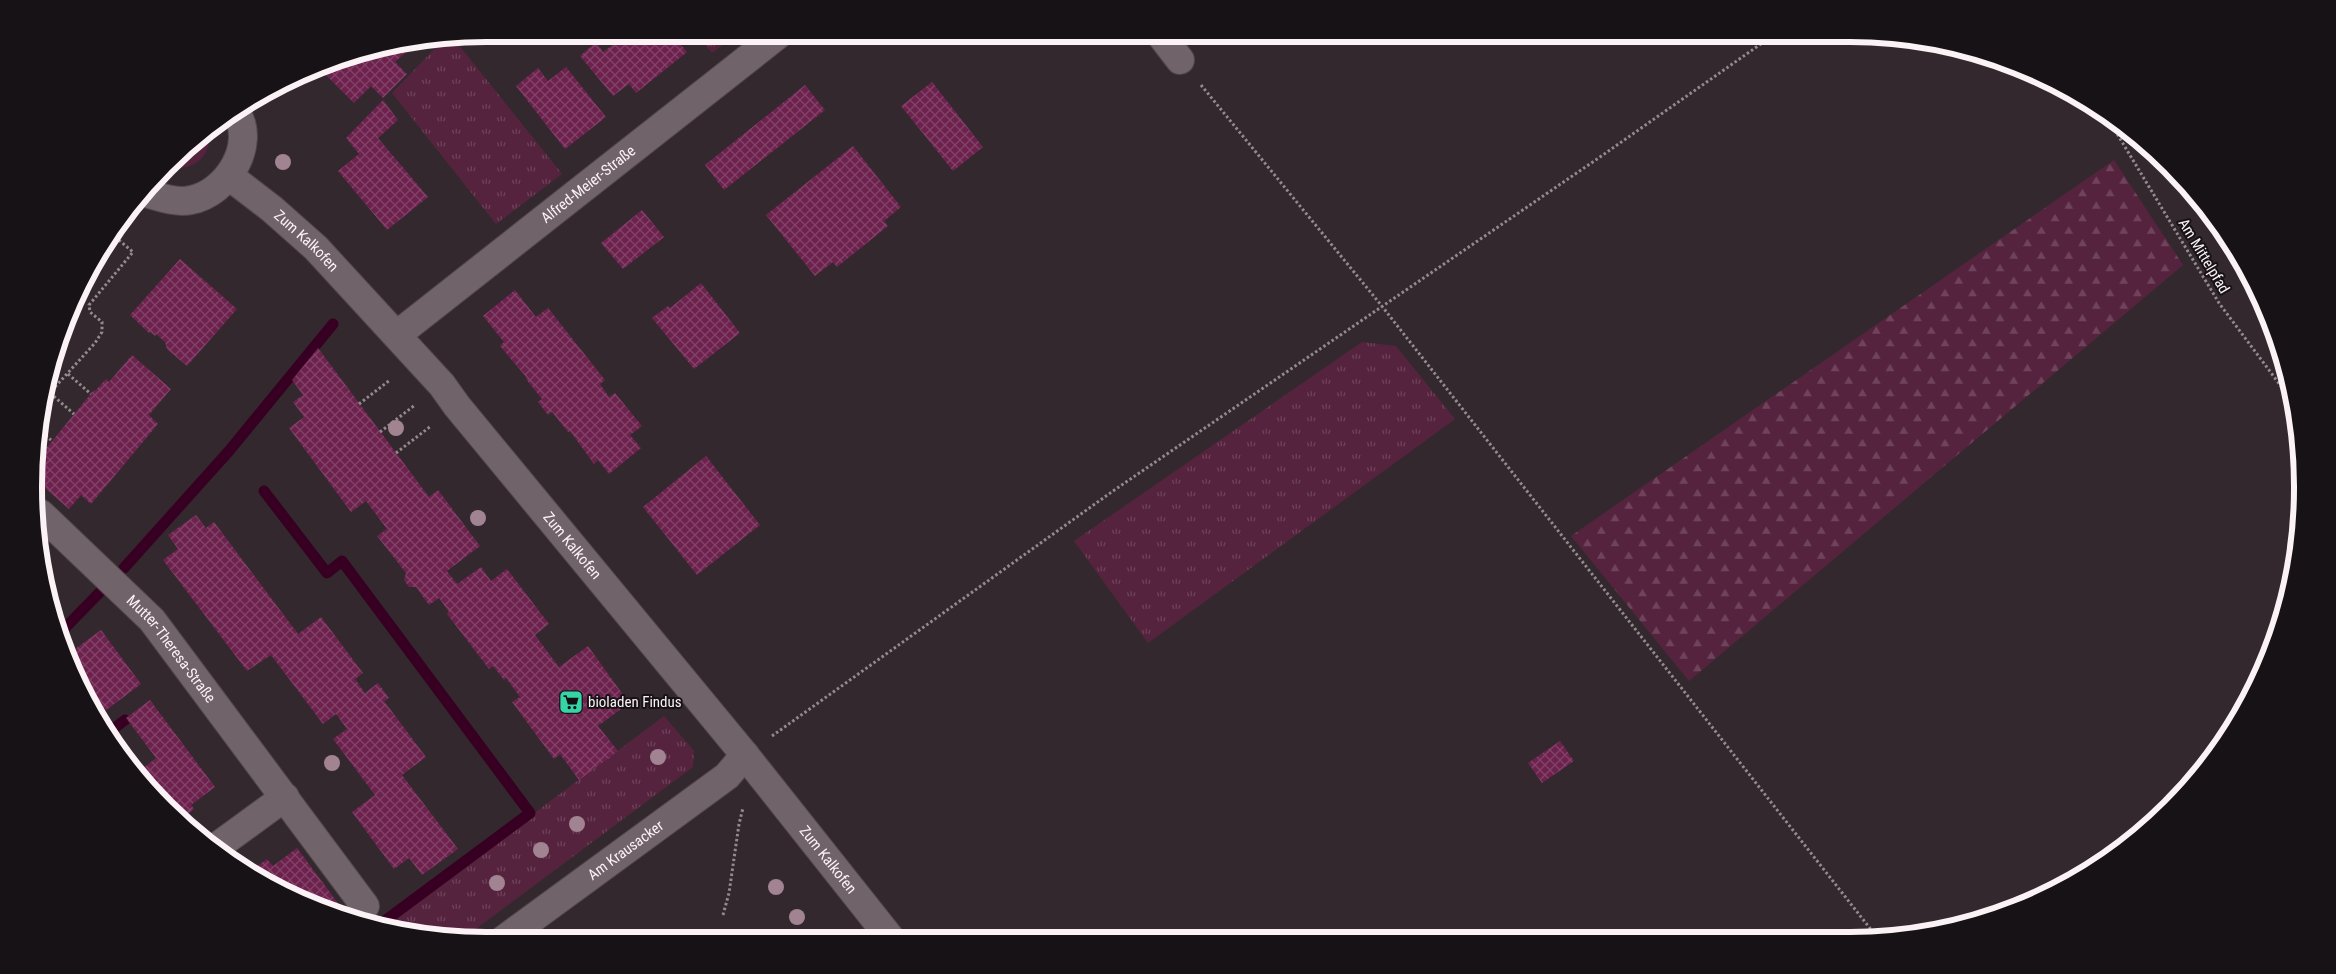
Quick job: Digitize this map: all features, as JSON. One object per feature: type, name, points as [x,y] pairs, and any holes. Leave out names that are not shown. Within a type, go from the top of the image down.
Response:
[{"type":"street","name":"Alfred-Meier-Straße","points":[[398,334],[769,42]]},
{"type":"street","points":[[1166,42],[1180,60]]},
{"type":"street","points":[[152,195],[169,200],[192,200],[212,192],[229,176],[239,158],[243,136],[238,118]]},
{"type":"street","name":"Zum Kalkofen","points":[[229,176],[272,209],[316,248],[398,334],[745,755],[885,932]]},
{"type":"street","name":"Mutter-Theresa-Straße","points":[[43,517],[152,620],[365,906]]},
{"type":"street","name":"Am Krausacker","points":[[514,932],[727,776],[745,755]]},
{"type":"street","points":[[221,843],[285,797]]},
{"type":"path","points":[[745,755],[1113,491],[1381,305],[1600,157],[1764,42]]},
{"type":"path","points":[[1180,60],[1381,305],[1872,931]]},
{"type":"path","name":"Am Mittelpfad","points":[[2115,131],[2219,303],[2282,387]]},
{"type":"path","points":[[54,389],[102,332],[102,322],[90,312],[89,305],[133,252],[118,239]]},
{"type":"path","points":[[68,374],[91,394]]},
{"type":"path","points":[[52,395],[74,414]]},
{"type":"path","points":[[380,432],[450,396]]},
{"type":"path","points":[[396,453],[450,396]]},
{"type":"path","points":[[45,435],[51,440]]},
{"type":"path","points":[[723,915],[729,893],[739,824],[745,804]]},
{"type":"green space","points":[[703,42],[726,42],[712,53]]},
{"type":"green space","points":[[457,43],[562,174],[496,224],[392,93],[438,45]]},
{"type":"green space","points":[[209,140],[208,148],[200,160],[187,167],[179,168]]},
{"type":"green space","points":[[2114,160],[2183,265],[1689,681],[1571,536]]},
{"type":"green space","points":[[1362,342],[1396,346],[1455,419],[1148,643],[1074,541]]},
{"type":"green space","points":[[664,716],[694,751],[693,767],[472,931],[429,928],[391,921]]},
{"type":"building","points":[[596,42],[603,52],[616,42],[679,42],[687,52],[636,93],[629,84],[613,96],[580,56]]},
{"type":"building","points":[[408,50],[395,62],[407,74],[383,98],[371,86],[354,103],[324,73],[372,58]]},
{"type":"building","points":[[566,67],[606,117],[565,149],[516,86],[538,68],[548,81]]},
{"type":"building","points":[[932,82],[983,147],[953,171],[901,106]]},
{"type":"building","points":[[805,85],[825,110],[724,190],[705,165]]},
{"type":"building","points":[[383,100],[398,120],[378,138],[428,197],[387,230],[338,171],[359,154],[346,138]]},
{"type":"building","points":[[853,146],[901,207],[884,221],[888,226],[837,267],[833,262],[815,276],[766,215]]},
{"type":"building","points":[[642,210],[664,237],[623,269],[601,243]]},
{"type":"building","points":[[180,259],[237,309],[187,366],[167,349],[165,342],[156,334],[155,336],[149,333],[130,315]]},
{"type":"building","points":[[701,283],[740,333],[694,369],[652,318],[668,306],[670,308]]},
{"type":"building","points":[[515,290],[536,317],[548,308],[605,380],[600,384],[609,397],[615,393],[642,426],[630,435],[641,448],[609,474],[598,460],[594,464],[570,431],[568,432],[552,412],[548,415],[538,402],[542,399],[500,346],[504,342],[483,316]]},
{"type":"building","points":[[318,348],[429,497],[438,490],[480,546],[447,571],[457,584],[481,567],[491,581],[507,569],[549,624],[535,635],[559,667],[588,646],[629,703],[598,726],[618,751],[579,780],[560,754],[554,759],[512,702],[520,697],[506,678],[504,680],[493,666],[489,669],[447,614],[449,612],[439,598],[429,605],[416,587],[409,587],[404,580],[406,573],[377,536],[387,529],[366,501],[351,512],[289,428],[304,417],[293,402],[303,395],[292,380]]},
{"type":"building","points":[[132,355],[171,389],[149,415],[158,424],[91,504],[81,495],[69,509],[42,486],[44,451],[94,390],[106,379],[109,382]]},
{"type":"building","points":[[706,456],[760,525],[697,575],[643,507]]},
{"type":"building","points":[[196,515],[206,528],[214,522],[298,634],[321,617],[363,673],[355,679],[365,693],[378,683],[389,698],[384,701],[426,757],[402,775],[458,849],[422,875],[409,858],[394,869],[352,812],[375,795],[333,739],[347,729],[336,714],[323,724],[271,655],[247,671],[163,560],[178,549],[168,535]]},
{"type":"building","points":[[101,630],[141,684],[104,712],[88,684],[73,650]]},
{"type":"building","points":[[150,700],[215,787],[191,805],[194,809],[187,814],[143,768],[156,758],[126,718]]},
{"type":"building","points":[[1560,741],[1574,761],[1542,783],[1528,763]]},
{"type":"building","points":[[297,848],[340,906],[290,886],[256,867],[267,859],[273,866]]},
{"type":"waterway","points":[[124,568],[229,451],[333,324]]},
{"type":"waterway","points":[[264,491],[327,573],[342,561],[530,813],[387,920]]},
{"type":"waterway","points":[[65,628],[101,591]]},
{"type":"waterway","points":[[114,729],[125,720]]},
{"type":"place","name":"bioladen Findus","points":[[571,702]]}]
